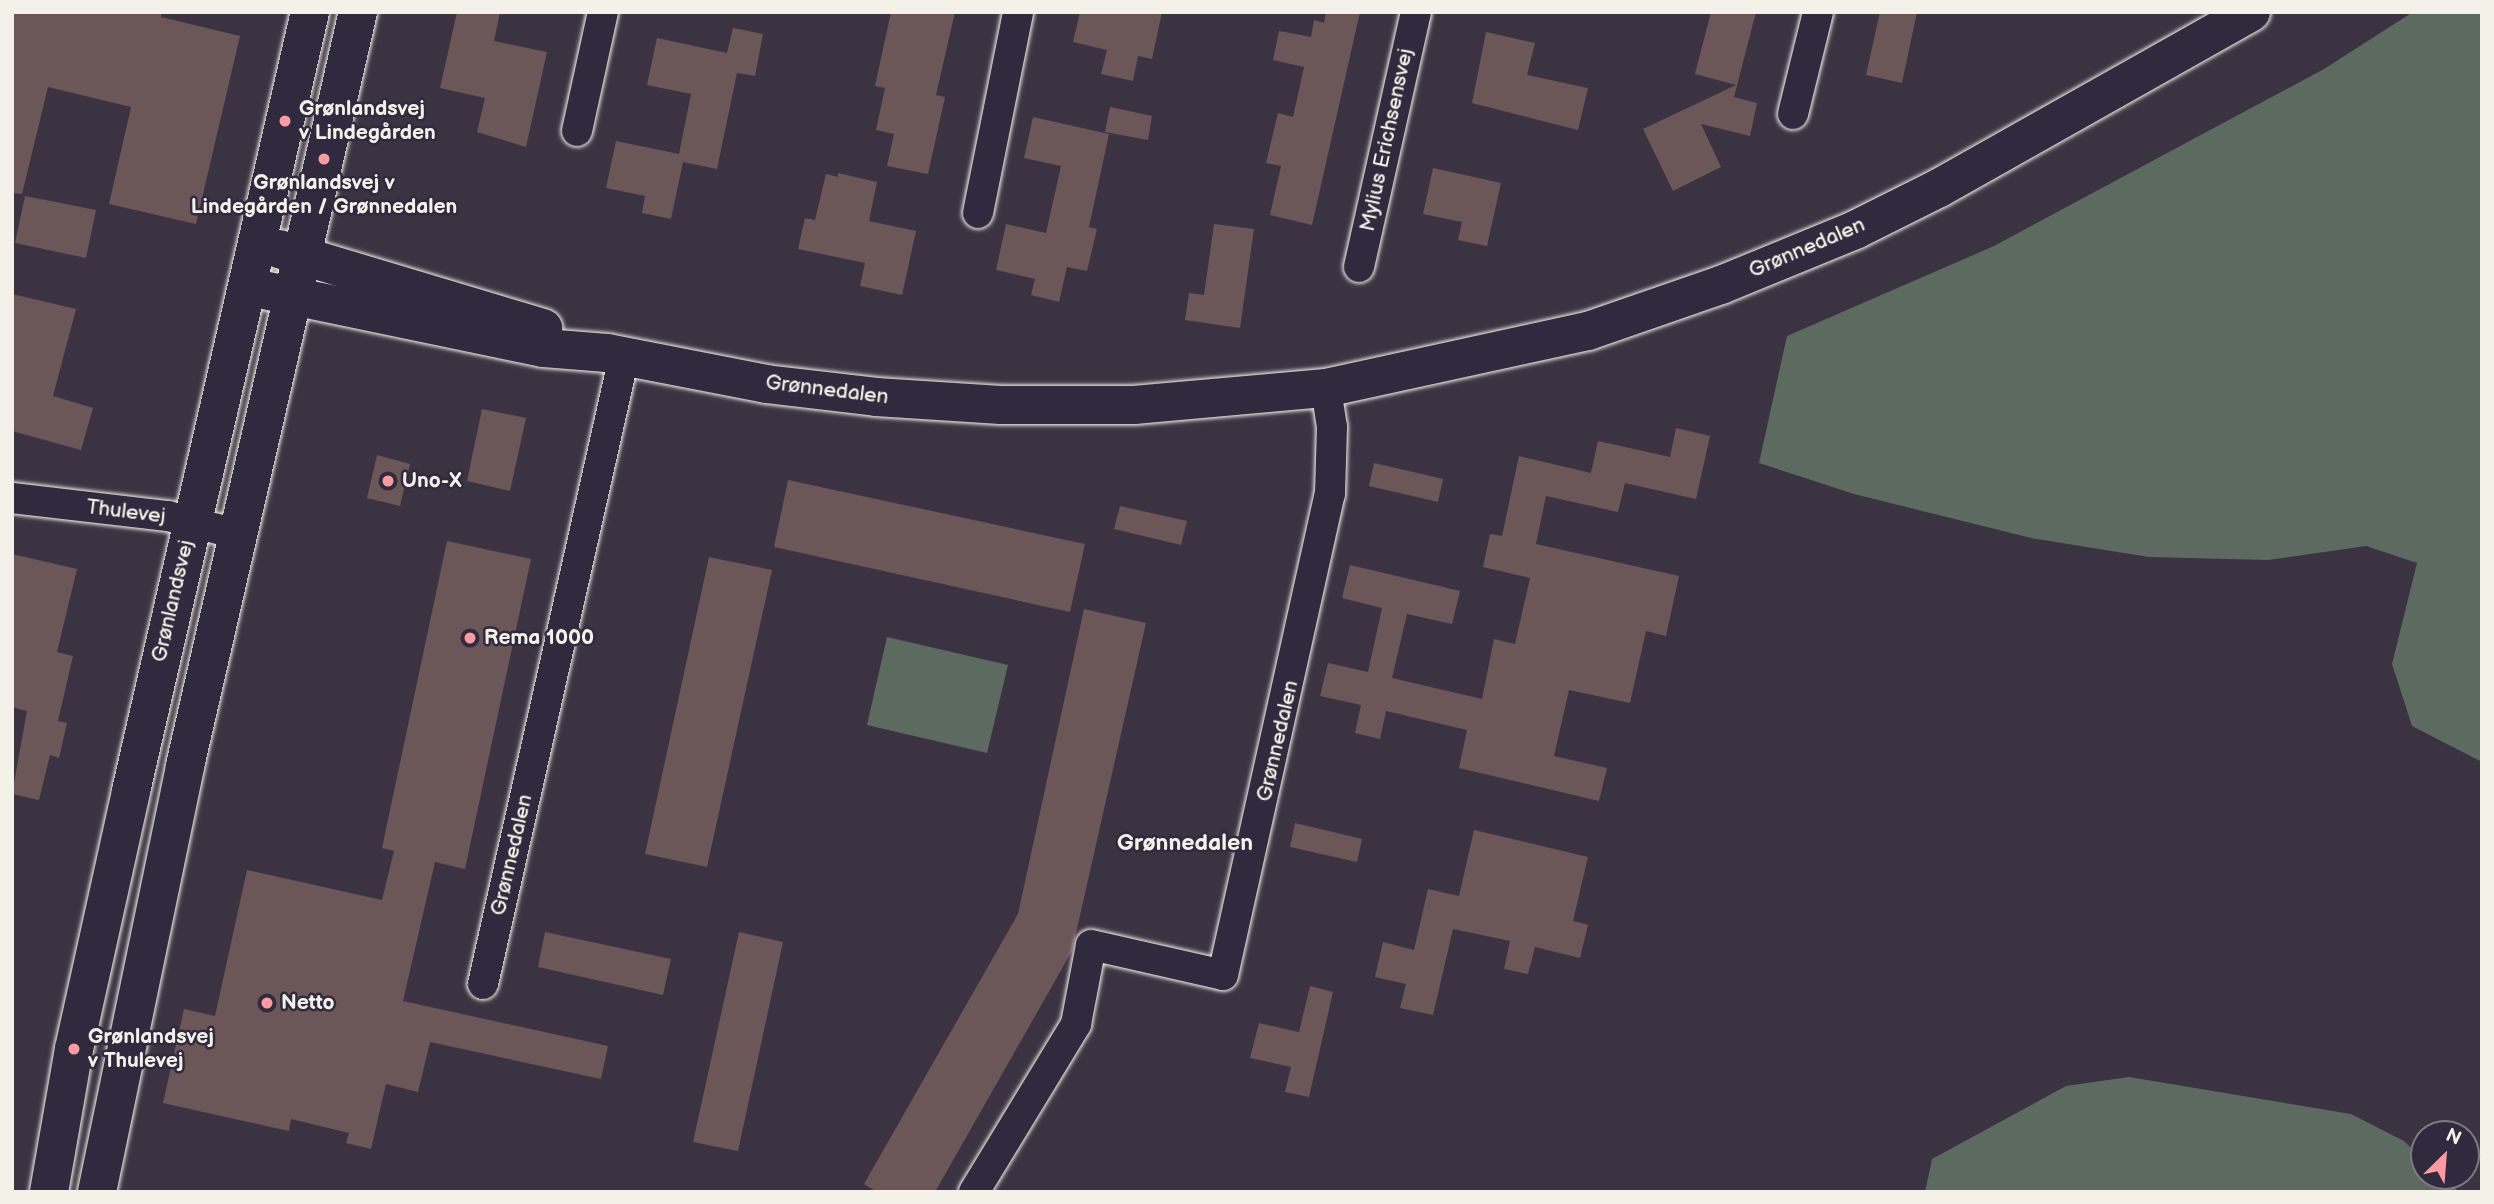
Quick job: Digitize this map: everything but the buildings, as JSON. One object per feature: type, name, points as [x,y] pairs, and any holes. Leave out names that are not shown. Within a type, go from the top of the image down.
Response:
[{"type":"street","name":"Grønlandsvej","points":[[49,1192],[74,1049],[191,522],[260,244],[310,12]]},
{"type":"street","points":[[97,1192],[237,534],[305,255],[358,12]]},
{"type":"street","points":[[577,131],[603,12]]},
{"type":"street","points":[[978,213],[1018,12]]},
{"type":"street","name":"Mylius Erichsensvej","points":[[1359,267],[1416,12]]},
{"type":"street","points":[[1793,114],[1818,12]]},
{"type":"street","name":"Grønnedalen","points":[[249,287],[531,346],[616,355],[766,384],[1000,405],[1134,405],[1326,388],[1588,331],[1721,285],[1855,230],[1939,188],[2251,12]]},
{"type":"street","name":"Grønnedalen","points":[[260,244],[305,255],[526,323],[616,355]]},
{"type":"street","name":"Grønnedalen","points":[[483,984],[616,355]]},
{"type":"street","name":"Grønnedalen","points":[[974,1192],[1076,1024],[1091,946],[1223,975],[1330,494],[1332,427],[1326,388]]},
{"type":"street","name":"Thulevej","points":[[12,498],[191,522],[237,534]]},
{"type":"green space","points":[[2413,12],[2482,12],[2482,762],[2412,726],[2392,664],[2417,563],[2366,546],[2268,560],[2149,557],[2031,538],[1854,494],[1759,463],[1787,336],[1994,246],[2324,69]]},
{"type":"green space","points":[[887,637],[1008,665],[987,753],[867,725]]},
{"type":"green space","points":[[2129,1077],[2351,1114],[2410,1147],[2410,1190],[2459,1192],[1925,1192],[1932,1159],[2066,1086]]},
{"type":"place","name":"Grønlandsvej v Lindegården","points":[[285,121]]},
{"type":"place","name":"Grønlandsvej v Lindegården / Grønnedalen","points":[[324,159]]},
{"type":"place","name":"Uno-X","points":[[388,481]]},
{"type":"place","name":"Rema 1000","points":[[470,638]]},
{"type":"place","name":"Netto","points":[[267,1003]]},
{"type":"place","name":"Grønlandsvej v Thulevej","points":[[74,1049]]},
{"type":"district","name":"Grønnedalen","points":[[1185,843]]}]
